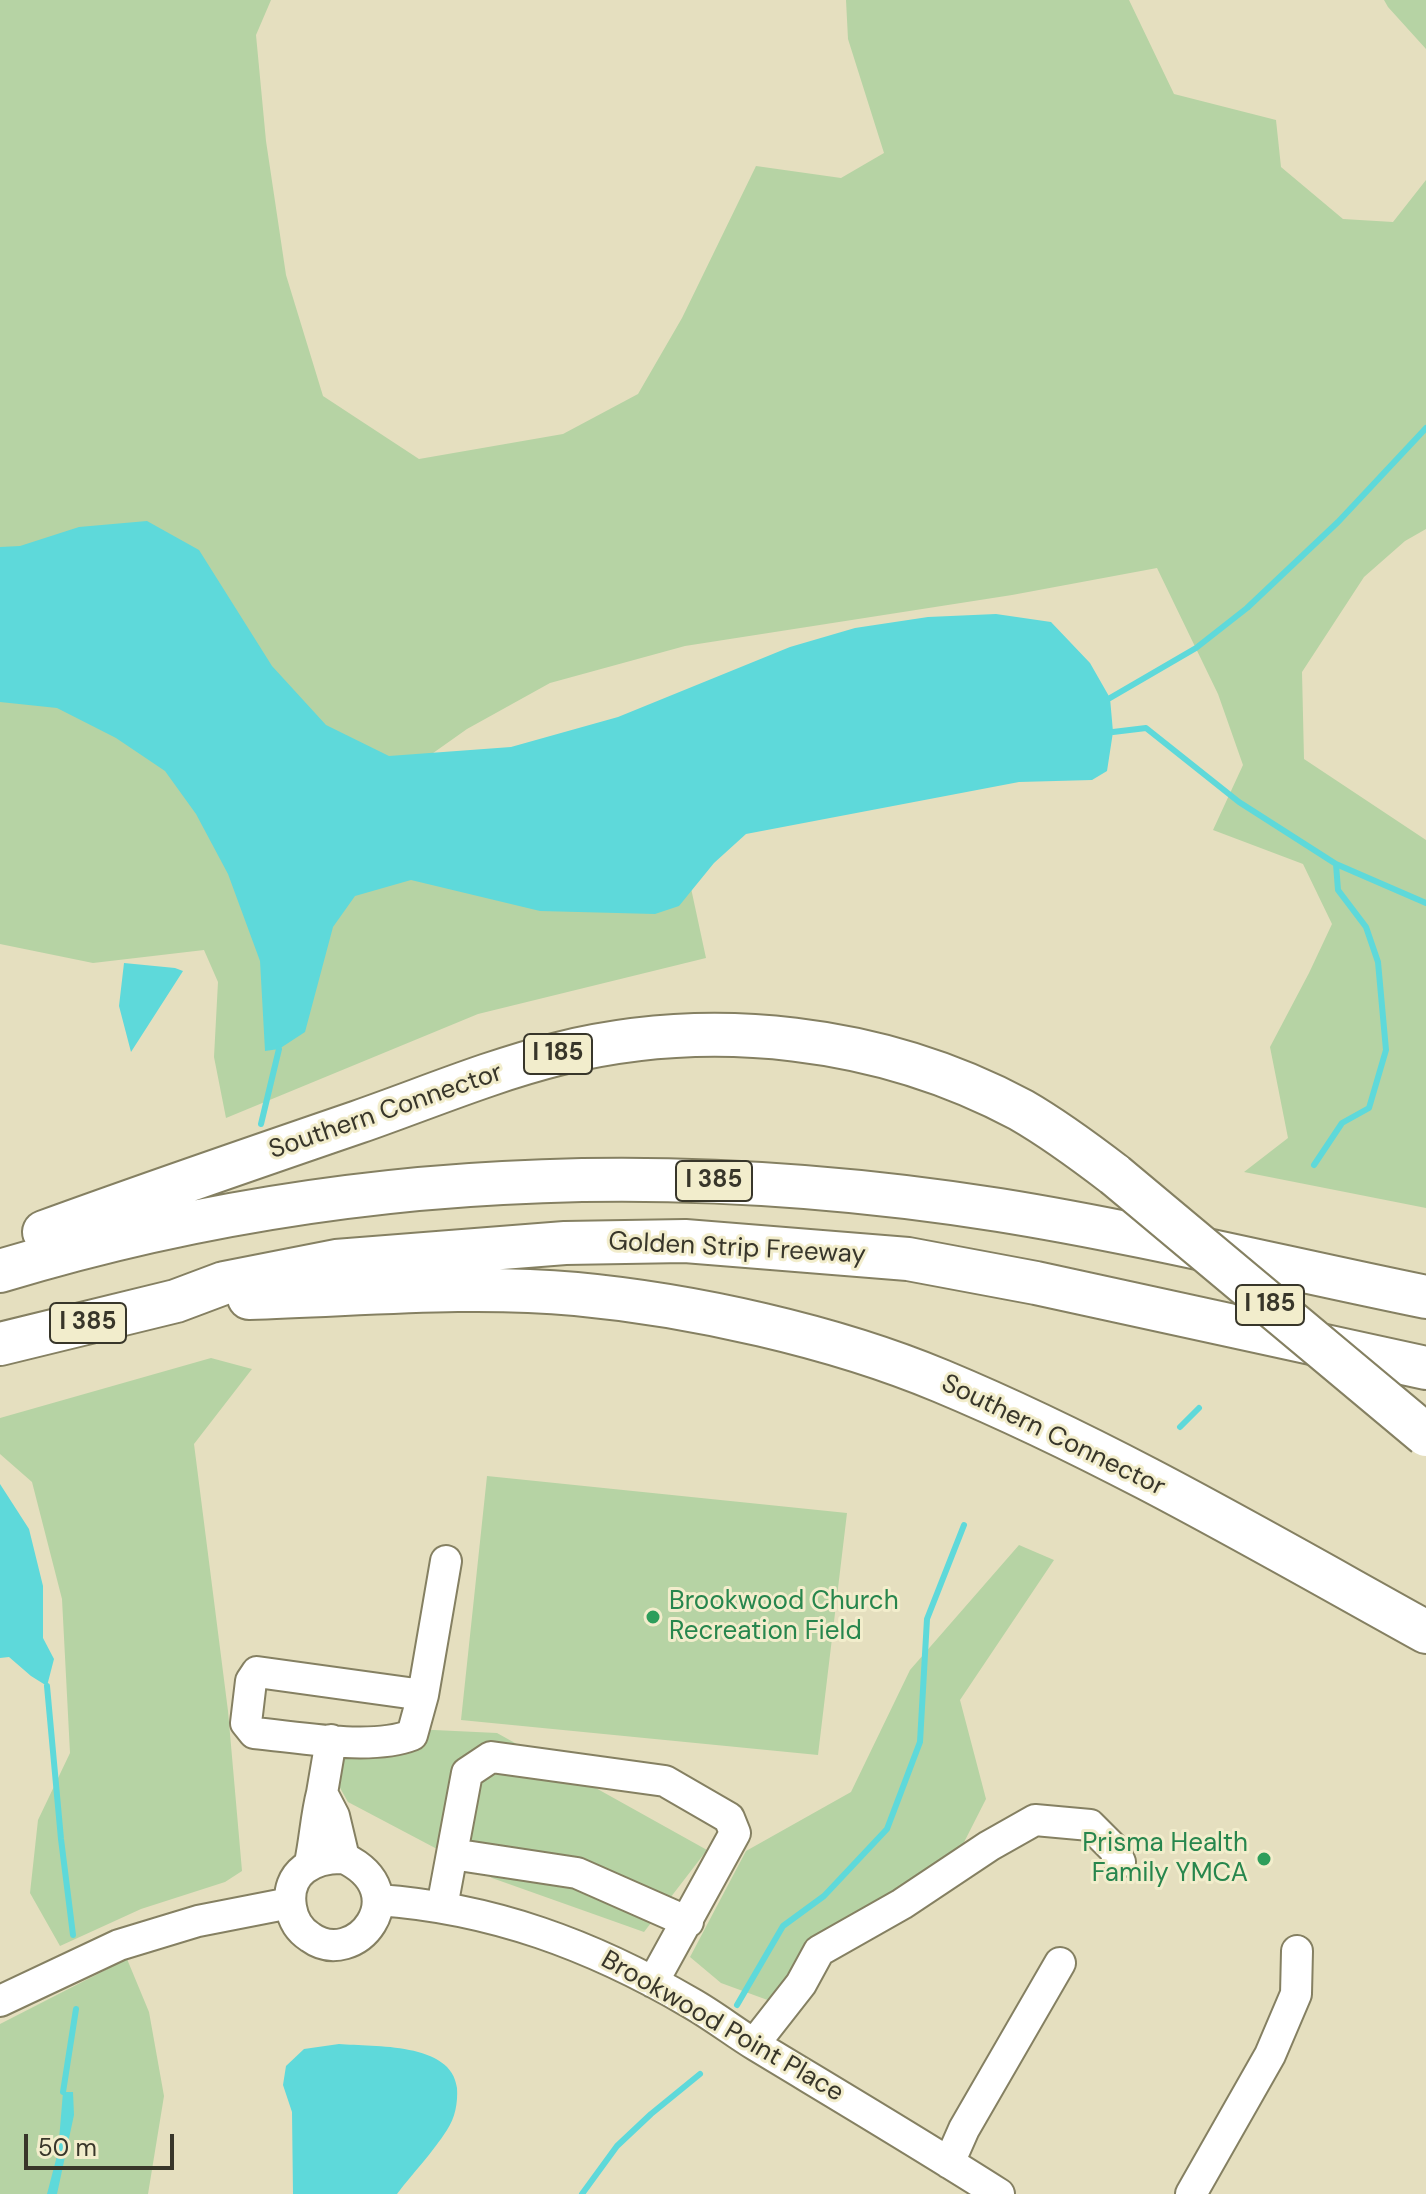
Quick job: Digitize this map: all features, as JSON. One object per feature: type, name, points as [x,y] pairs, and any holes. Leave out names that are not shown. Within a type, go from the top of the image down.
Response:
[{"type":"highway","name":"Southern Connector","points":[[0,1248],[462,1085],[557,1055],[628,1040],[696,1035],[815,1043],[906,1062],[939,1073],[1032,1117],[1115,1175],[1426,1435]]},
{"type":"highway","name":"I 385","points":[[0,1271],[102,1242],[297,1202],[516,1181],[632,1178],[761,1182],[868,1192],[1000,1210],[1426,1297]]},
{"type":"highway","name":"Golden Strip Freeway","points":[[0,1344],[176,1301],[224,1283],[336,1261],[565,1243],[685,1241],[908,1259],[1052,1286],[1426,1368]]},
{"type":"highway","name":"Southern Connector","points":[[176,1301],[446,1289],[576,1294],[701,1312],[822,1340],[938,1380],[1048,1429],[1426,1632]]},
{"type":"street","points":[[423,1695],[257,1672],[251,1681],[246,1723],[254,1733],[331,1740],[395,1742],[412,1735],[423,1695],[446,1561]]},
{"type":"street","points":[[310,1863],[331,1740]]},
{"type":"street","points":[[442,1907],[467,1773],[491,1757],[665,1781],[729,1818],[735,1833],[653,1982]]},
{"type":"street","points":[[322,1793],[334,1816],[344,1858]]},
{"type":"street","points":[[754,2044],[801,1984],[819,1951],[902,1904],[989,1846],[1035,1820],[1090,1825],[1114,1849],[1120,1862]]},
{"type":"street","points":[[452,1854],[577,1873],[688,1922]]},
{"type":"street","points":[[326,1857],[344,1858],[361,1866],[373,1881],[378,1900],[376,1915],[357,1939],[328,1945],[313,1940],[301,1931],[293,1918],[290,1903],[292,1887],[310,1863],[326,1857]]},
{"type":"street","name":"Brookwood Point Place","points":[[378,1900],[426,1903],[541,1931],[597,1954],[694,2004],[999,2194]]},
{"type":"street","points":[[0,2001],[119,1945],[198,1921],[290,1903]]},
{"type":"street","points":[[1191,2194],[1270,2055],[1296,1994],[1297,1951]]},
{"type":"street","points":[[949,2163],[964,2129],[1060,1963]]},
{"type":"green space","points":[[0,0],[271,0],[256,35],[266,141],[286,275],[323,396],[419,459],[563,434],[638,394],[682,318],[756,166],[841,178],[884,153],[848,39],[846,0],[1129,0],[1174,94],[1276,120],[1281,167],[1343,219],[1393,222],[1426,180],[1426,529],[1405,541],[1364,577],[1302,672],[1304,759],[1426,840],[1426,1208],[1244,1172],[1288,1138],[1270,1047],[1332,924],[1303,864],[1213,830],[1243,765],[1218,694],[1157,568],[1012,595],[685,646],[550,683],[467,729],[419,763],[683,851],[706,958],[478,1014],[226,1118],[214,1057],[218,982],[204,950],[93,963],[0,944]]},
{"type":"green space","points":[[1384,0],[1426,0],[1426,49],[1388,7]]},
{"type":"green space","points":[[211,1358],[252,1369],[194,1444],[228,1711],[242,1871],[225,1882],[141,1909],[60,1946],[30,1893],[38,1820],[70,1753],[62,1599],[32,1482],[0,1454],[0,1418]]},
{"type":"green space","name":"Brookwood Church Recreation Field","points":[[487,1476],[847,1513],[818,1755],[461,1720]]},
{"type":"green space","points":[[1019,1545],[1054,1560],[960,1700],[986,1799],[954,1862],[838,1922],[806,1946],[773,2002],[721,1983],[690,1957],[746,1851],[851,1792],[910,1670]]},
{"type":"green space","points":[[350,1726],[497,1733],[707,1850],[644,1932],[492,1878],[348,1802],[335,1779]]},
{"type":"green space","points":[[127,1959],[149,2012],[164,2096],[148,2194],[0,2194],[0,2024]]},
{"type":"water","points":[[147,521],[199,550],[272,666],[326,725],[389,756],[511,747],[618,717],[790,647],[855,628],[928,617],[996,614],[1051,622],[1090,663],[1110,698],[1113,732],[1107,771],[1092,780],[1019,782],[746,834],[714,863],[679,906],[655,914],[540,911],[411,880],[355,896],[333,927],[305,1032],[279,1049],[265,1051],[260,961],[228,874],[196,814],[165,771],[116,738],[57,708],[0,702],[0,547],[20,546],[79,527]]},
{"type":"water","points":[[124,963],[183,971],[131,1052],[119,1006]]},
{"type":"water","points":[[0,1484],[29,1529],[43,1586],[43,1638],[54,1659],[47,1686],[9,1657],[0,1658]]},
{"type":"water","points":[[339,2044],[409,2050],[441,2062],[452,2073],[457,2094],[452,2120],[436,2146],[397,2194],[293,2194],[292,2112],[283,2085],[286,2066],[304,2049]]},
{"type":"water","points":[[63,2092],[73,2092],[74,2115],[57,2194],[47,2194],[58,2152]]},
{"type":"waterway","points":[[1110,698],[1196,648],[1247,608],[1338,522],[1426,428]]},
{"type":"waterway","points":[[1113,732],[1146,728],[1239,802],[1336,864],[1426,903]]},
{"type":"waterway","points":[[1314,1165],[1342,1123],[1369,1108],[1386,1050],[1378,962],[1366,927],[1338,890],[1336,864]]},
{"type":"waterway","points":[[261,1124],[279,1049]]},
{"type":"waterway","points":[[1180,1427],[1199,1408]]},
{"type":"waterway","points":[[737,2005],[783,1926],[824,1896],[887,1829],[920,1742],[927,1619],[964,1525]]},
{"type":"waterway","points":[[47,1686],[73,1935]]},
{"type":"waterway","points":[[63,2092],[76,2009]]},
{"type":"waterway","points":[[582,2194],[617,2146],[700,2074]]},
{"type":"place","name":"Brookwood Church Recreation Field","points":[[653,1617]]},
{"type":"place","name":"Prisma Health Family YMCA","points":[[1264,1859]]}]
